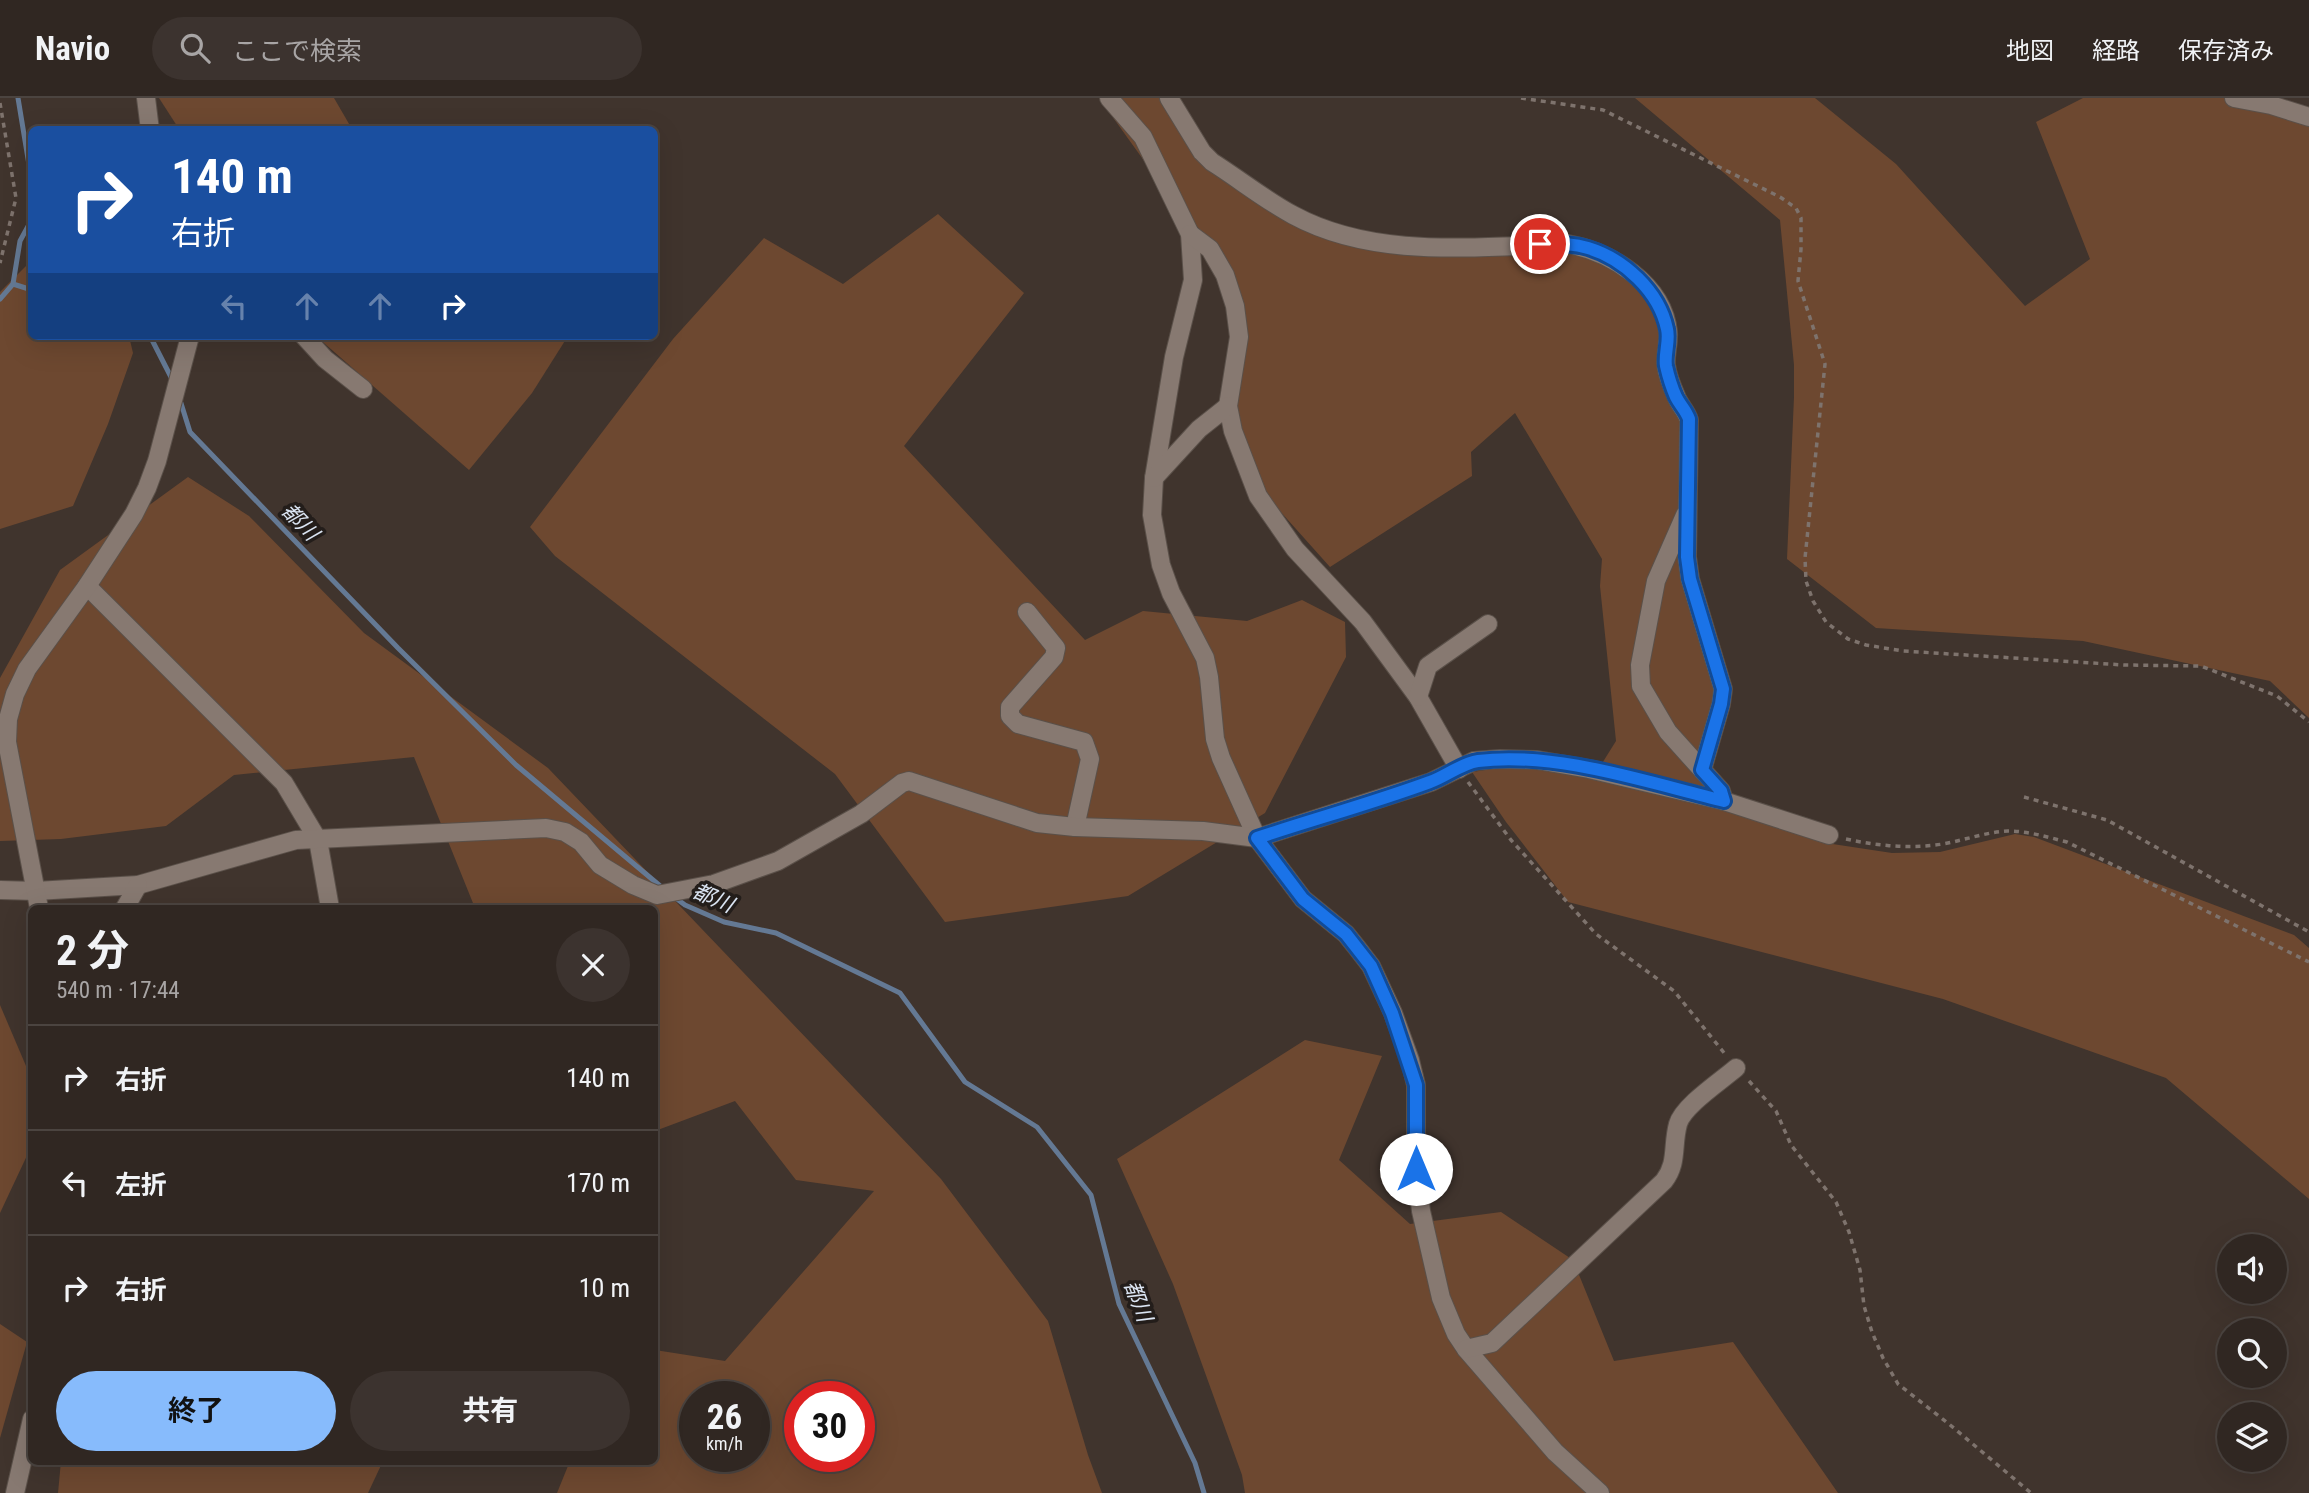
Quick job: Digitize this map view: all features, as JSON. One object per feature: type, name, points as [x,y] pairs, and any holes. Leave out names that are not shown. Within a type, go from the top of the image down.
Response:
[{"type":"street","points":[[146,98],[150,126]]},
{"type":"street","points":[[1109,98],[1143,137],[1190,234],[1193,280],[1174,357],[1154,478],[1153,515],[1161,565],[1176,603],[1205,658],[1215,739],[1221,758],[1257,838],[1303,899],[1346,934],[1358,949],[1371,966],[1392,1013],[1416,1085],[1416,1169],[1421,1211],[1441,1298],[1456,1334],[1556,1452],[1600,1493]]},
{"type":"street","points":[[1169,98],[1202,152],[1212,162],[1293,215],[1317,225],[1346,235],[1425,247],[1568,244],[1611,257],[1648,289],[1661,310],[1668,331],[1666,365],[1676,398],[1685,408],[1689,419],[1687,557],[1690,579],[1723,689],[1702,770]]},
{"type":"street","points":[[2234,98],[2271,105],[2309,117]]},
{"type":"street","points":[[1190,234],[1210,249],[1225,275],[1235,306],[1239,337],[1228,406],[1241,454],[1258,496],[1295,550],[1363,622],[1418,696],[1458,769]]},
{"type":"street","points":[[37,900],[7,742],[15,694],[27,669],[88,586],[134,514],[147,488],[157,461],[189,340]]},
{"type":"street","points":[[308,340],[326,359],[363,389]]},
{"type":"street","points":[[1154,478],[1199,429],[1228,406]]},
{"type":"street","points":[[1689,505],[1656,581],[1640,665],[1641,686],[1668,732],[1721,791],[1724,801]]},
{"type":"street","points":[[88,586],[284,783],[318,839],[329,905]]},
{"type":"street","points":[[1027,611],[1056,648],[1054,657],[1010,706],[1010,716],[1018,724],[1084,742],[1090,759],[1075,827]]},
{"type":"street","points":[[1418,696],[1428,666],[1488,624]]},
{"type":"street","points":[[0,890],[37,900],[138,885],[296,840],[546,828],[565,832],[581,842],[600,864],[633,885],[657,895],[714,884],[778,861],[861,814],[908,781],[1037,823],[1075,827],[1203,831],[1257,838],[1431,782],[1474,761],[1500,759],[1537,760],[1589,769],[1724,801],[1829,835]]},
{"type":"street","points":[[127,905],[138,885]]},
{"type":"street","points":[[1466,1349],[1492,1343],[1664,1181],[1673,1170],[1678,1121],[1686,1110],[1736,1068]]},
{"type":"street","points":[[15,1493],[28,1436]]},
{"type":"path","points":[[1521,98],[1603,110],[1780,197],[1796,208],[1801,218],[1798,281],[1825,364],[1805,558],[1806,581],[1813,601],[1826,622],[1848,639],[1903,651],[2124,665],[2201,666],[2277,696],[2309,722]]},
{"type":"path","points":[[0,103],[16,198],[0,263]]},
{"type":"path","points":[[1458,769],[1511,840],[1596,934],[1674,991],[1736,1068],[1776,1111],[1791,1145],[1836,1202],[1860,1270],[1864,1306],[1872,1332],[1898,1384],[2031,1493]]},
{"type":"path","points":[[2024,797],[2106,820],[2309,932]]},
{"type":"path","points":[[1829,835],[1874,845],[1914,847],[1945,844],[2009,831],[2027,832],[2067,842],[2309,962]]},
{"type":"shaded area","points":[[159,98],[334,98],[350,126],[177,126]]},
{"type":"shaded area","points":[[1099,98],[1162,98],[1200,157],[1328,234],[1573,251],[1631,278],[1649,300],[1662,327],[1683,417],[1684,501],[1717,696],[1699,760],[1711,790],[1601,765],[1616,741],[1600,586],[1602,559],[1515,413],[1471,452],[1472,476],[1330,567],[1262,491],[1238,421],[1225,259],[1170,197]]},
{"type":"shaded area","points":[[1635,98],[1815,98],[1896,164],[2025,306],[2090,259],[2036,122],[2083,98],[2264,98],[2309,118],[2309,718],[2270,681],[2083,641],[1876,628],[1787,559],[1794,365],[1780,220]]},
{"type":"shaded area","points":[[938,214],[1024,293],[904,446],[1085,640],[1143,611],[1247,621],[1302,600],[1345,622],[1346,657],[1265,813],[1128,896],[945,922],[835,774],[555,556],[530,527],[673,339],[764,238],[843,284]]},
{"type":"shaded area","points":[[28,264],[28,340],[130,340],[133,353],[108,424],[73,506],[0,529],[0,292]]},
{"type":"shaded area","points":[[321,340],[565,340],[532,393],[469,470]]},
{"type":"shaded area","points":[[188,477],[249,516],[364,633],[548,768],[941,1179],[1048,1321],[1102,1493],[557,1493],[568,1465],[658,1465],[658,1350],[725,1361],[874,1191],[796,1180],[735,1101],[658,1130],[658,905],[474,905],[414,757],[234,775],[166,826],[61,839],[0,841],[0,678],[60,570]]},
{"type":"shaded area","points":[[1519,765],[1551,768],[1687,797],[1826,843],[1892,853],[1940,852],[2015,834],[2034,837],[2294,935],[2309,948],[2309,1199],[2166,1078],[1943,999],[1568,902],[1506,822],[1472,772]]},
{"type":"shaded area","points":[[0,1005],[28,1071],[28,1153],[0,1213]]},
{"type":"shaded area","points":[[1305,1040],[1382,1056],[1339,1160],[1410,1224],[1501,1212],[1573,1260],[1614,1361],[1733,1342],[1838,1493],[1245,1493],[1242,1475],[1173,1284],[1117,1159]]},
{"type":"shaded area","points":[[0,1324],[27,1342],[0,1438]]},
{"type":"shaded area","points":[[61,1465],[381,1465],[368,1493],[58,1493]]},
{"type":"waterway","name":"都川","points":[[18,98],[28,159]]},
{"type":"waterway","name":"都川","points":[[0,299],[13,284],[20,241],[28,226]]},
{"type":"waterway","name":"都川","points":[[13,284],[28,289]]},
{"type":"waterway","name":"都川","points":[[152,340],[173,381]]},
{"type":"waterway","name":"都川","points":[[180,400],[190,432],[398,648],[516,765],[665,890]]},
{"type":"waterway","name":"都川","points":[[673,896],[685,905],[724,922],[776,933],[900,993],[965,1082],[1037,1127],[1091,1195],[1119,1304],[1195,1463],[1204,1493]]},
{"type":"route","points":[[1416,1169],[1416,1085],[1410,1060],[1371,966],[1346,934],[1303,899],[1257,838],[1431,782],[1474,761],[1537,760],[1589,769],[1724,801],[1721,791],[1702,770],[1723,689],[1690,579],[1687,557],[1689,419],[1685,408],[1676,398],[1666,365],[1668,331],[1661,310],[1648,289],[1611,257],[1568,244],[1540,244]]}]
